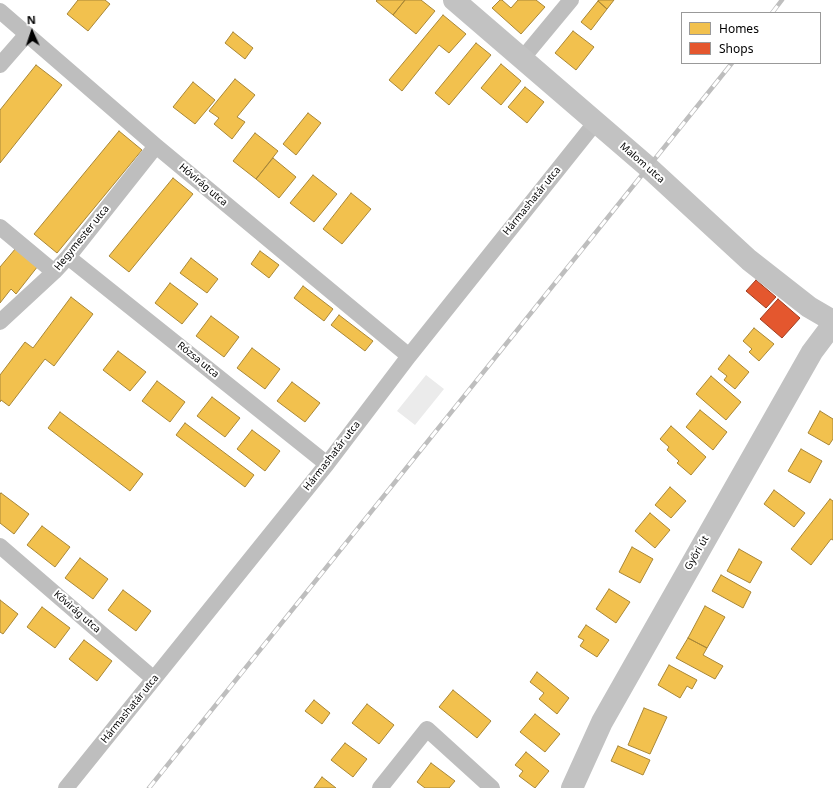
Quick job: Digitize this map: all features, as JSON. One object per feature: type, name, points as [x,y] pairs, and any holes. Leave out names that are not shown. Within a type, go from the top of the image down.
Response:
[{"type":"street","name":"Malom utca","points":[[454,0],[648,168],[749,260],[809,307],[833,322]]},
{"type":"street","points":[[522,59],[571,0]]},
{"type":"street","name":"Hóvirág utca","points":[[0,11],[156,146],[409,356]]},
{"type":"street","points":[[0,65],[27,34]]},
{"type":"street","name":"Hármashatár utca","points":[[66,788],[327,464],[409,356],[595,123]]},
{"type":"street","name":"Hegymester utca","points":[[0,322],[68,257],[156,146]]},
{"type":"street","points":[[0,227],[54,272]]},
{"type":"street","name":"Rózsa utca","points":[[68,257],[327,464]]},
{"type":"street","name":"Győri út","points":[[572,788],[602,722],[812,352],[833,322]]},
{"type":"street","name":"Kővirág utca","points":[[0,546],[154,679]]},
{"type":"street","points":[[380,788],[427,729],[492,788]]},
{"type":"shaded area","points":[[426,375],[444,389],[415,425],[397,411]]},
{"type":"building: Homes","points":[[78,0],[105,0],[110,4],[88,31],[67,14]]},
{"type":"building: Homes","points":[[405,0],[393,15],[376,1]]},
{"type":"building: Homes","points":[[405,0],[421,0],[435,11],[416,34],[393,15]]},
{"type":"building: Homes","points":[[500,0],[511,8],[518,0],[536,0],[545,7],[521,34],[492,8]]},
{"type":"building: Homes","points":[[614,0],[607,9],[598,1]]},
{"type":"building: Homes","points":[[598,1],[607,9],[591,30],[581,22]]},
{"type":"building: Homes","points":[[443,15],[466,34],[449,53],[439,45],[402,91],[389,80]]},
{"type":"building: Homes","points":[[573,31],[594,47],[576,70],[555,53]]},
{"type":"building: Homes","points":[[233,32],[253,48],[245,59],[225,43]]},
{"type":"building: Homes","points":[[476,43],[491,55],[449,105],[435,93]]},
{"type":"building: Homes","points":[[501,64],[521,81],[501,105],[481,88]]},
{"type":"building: Homes","points":[[36,65],[62,85],[0,163],[0,110]]},
{"type":"building: Homes","points":[[235,79],[255,95],[237,117],[245,122],[232,139],[214,124],[219,118],[209,111]]},
{"type":"building: Homes","points":[[193,82],[215,100],[195,124],[173,107]]},
{"type":"building: Homes","points":[[525,87],[544,102],[527,123],[508,107]]},
{"type":"building: Homes","points":[[308,113],[321,123],[296,155],[283,144]]},
{"type":"building: Homes","points":[[119,131],[142,150],[57,253],[34,234]]},
{"type":"building: Homes","points":[[255,133],[278,151],[256,179],[233,161]]},
{"type":"building: Homes","points":[[273,158],[296,177],[279,198],[256,179]]},
{"type":"building: Homes","points":[[313,175],[337,194],[314,222],[290,203]]},
{"type":"building: Homes","points":[[173,178],[193,194],[129,272],[109,256]]},
{"type":"building: Homes","points":[[351,193],[371,209],[342,244],[323,229]]},
{"type":"building: Homes","points":[[16,248],[38,266],[16,294],[11,289],[0,303],[0,267]]},
{"type":"building: Homes","points":[[260,251],[279,265],[269,278],[251,264]]},
{"type":"building: Homes","points":[[191,258],[218,279],[207,293],[180,273]]},
{"type":"building: Homes","points":[[170,283],[198,304],[182,324],[155,303]]},
{"type":"building: Homes","points":[[303,286],[333,309],[324,321],[294,298]]},
{"type":"building: Homes","points":[[71,297],[93,314],[54,366],[45,359],[9,406],[1,400],[0,402],[0,375],[25,342],[33,348]]},
{"type":"building: Homes","points":[[339,315],[373,341],[365,351],[331,325]]},
{"type":"building: Homes","points":[[211,316],[239,337],[224,357],[196,336]]},
{"type":"building: Homes","points":[[754,328],[774,344],[759,361],[749,352],[752,349],[743,341]]},
{"type":"building: Homes","points":[[252,348],[280,369],[265,389],[237,368]]},
{"type":"building: Homes","points":[[118,351],[146,372],[130,391],[103,370]]},
{"type":"building: Homes","points":[[729,355],[749,372],[735,389],[724,380],[727,376],[718,369]]},
{"type":"building: Homes","points":[[711,376],[741,402],[726,420],[696,394]]},
{"type":"building: Homes","points":[[157,381],[185,402],[170,422],[142,401]]},
{"type":"building: Homes","points":[[292,382],[320,403],[305,422],[277,401]]},
{"type":"building: Homes","points":[[212,397],[240,418],[225,437],[197,416]]},
{"type":"building: Homes","points":[[700,410],[727,432],[713,450],[686,427]]},
{"type":"building: Homes","points":[[820,411],[833,419],[833,439],[829,445],[808,433]]},
{"type":"building: Homes","points":[[60,412],[143,474],[130,491],[48,428]]},
{"type":"building: Homes","points":[[185,423],[254,475],[245,487],[176,435]]},
{"type":"building: Homes","points":[[671,426],[706,457],[691,475],[677,463],[679,461],[667,450],[669,447],[660,439]]},
{"type":"building: Homes","points":[[252,430],[280,451],[265,471],[237,449]]},
{"type":"building: Homes","points":[[801,449],[822,461],[810,483],[788,471]]},
{"type":"building: Homes","points":[[670,487],[686,501],[671,518],[655,505]]},
{"type":"building: Homes","points":[[774,490],[805,513],[794,527],[764,504]]},
{"type":"building: Homes","points":[[1,493],[29,514],[14,534],[0,523]]},
{"type":"building: Homes","points":[[830,499],[833,501],[833,540],[831,539],[811,565],[791,549]]},
{"type":"building: Homes","points":[[650,513],[670,530],[655,548],[635,531]]},
{"type":"building: Homes","points":[[42,526],[70,547],[55,567],[27,545]]},
{"type":"building: Homes","points":[[632,547],[653,559],[640,583],[619,572]]},
{"type":"building: Homes","points":[[739,549],[762,562],[750,583],[727,571]]},
{"type":"building: Homes","points":[[80,558],[108,579],[93,599],[65,578]]},
{"type":"building: Homes","points":[[721,575],[751,592],[743,608],[712,591]]},
{"type":"building: Homes","points":[[609,589],[630,602],[616,623],[596,609]]},
{"type":"building: Homes","points":[[123,590],[151,611],[136,631],[108,610]]},
{"type":"building: Homes","points":[[0,600],[18,614],[3,634],[0,632]]},
{"type":"building: Homes","points":[[705,606],[725,617],[707,648],[688,638]]},
{"type":"building: Homes","points":[[42,607],[70,628],[55,648],[27,627]]},
{"type":"building: Homes","points":[[586,625],[609,640],[597,657],[580,646],[584,640],[578,637]]},
{"type":"building: Homes","points":[[688,638],[707,648],[703,655],[723,666],[715,679],[676,658]]},
{"type":"building: Homes","points":[[84,640],[112,661],[97,681],[69,659]]},
{"type":"building: Homes","points":[[669,665],[697,680],[692,689],[687,686],[680,698],[658,685]]},
{"type":"building: Homes","points":[[537,672],[569,698],[557,714],[539,699],[544,693],[530,682]]},
{"type":"building: Homes","points":[[453,690],[491,721],[477,738],[439,707]]},
{"type":"building: Homes","points":[[314,700],[330,713],[322,724],[305,711]]},
{"type":"building: Homes","points":[[367,704],[394,725],[379,744],[352,723]]},
{"type":"building: Homes","points":[[644,708],[667,717],[650,754],[628,745]]},
{"type":"building: Homes","points":[[535,714],[560,734],[545,752],[520,732]]},
{"type":"building: Homes","points":[[345,743],[367,759],[353,777],[331,760]]},
{"type":"building: Homes","points":[[618,746],[650,760],[643,775],[611,761]]},
{"type":"building: Homes","points":[[526,752],[549,771],[535,788],[519,776],[523,771],[515,765]]},
{"type":"building: Homes","points":[[431,763],[455,781],[449,788],[425,788],[417,782]]},
{"type":"building: Homes","points":[[322,777],[336,788],[314,788]]},
{"type":"building: Shops","points":[[756,280],[776,297],[766,308],[746,291]]},
{"type":"building: Shops","points":[[778,299],[800,318],[782,338],[760,319]]},
{"type":"railway","points":[[773,12],[782,0]]},
{"type":"railway","points":[[149,788],[731,64]]}]
